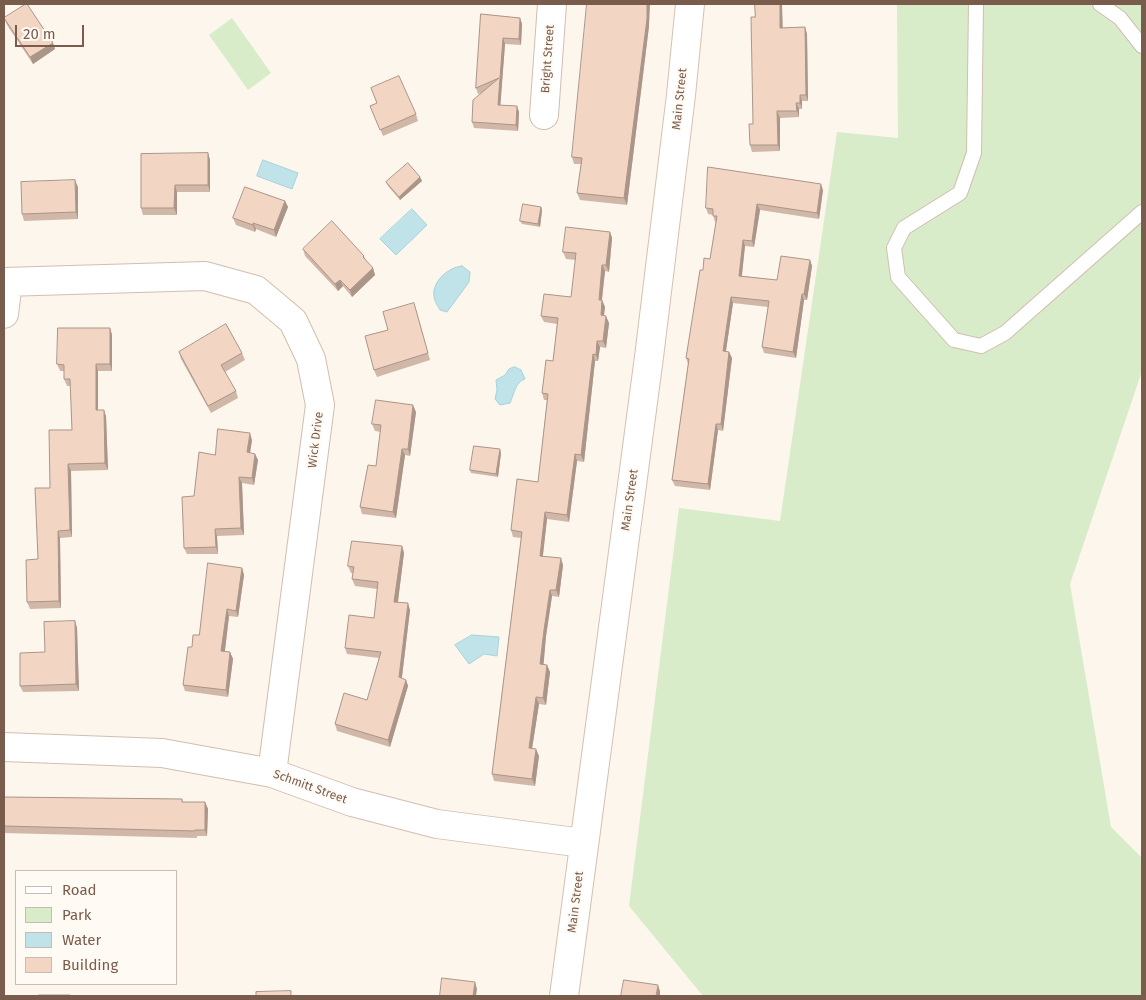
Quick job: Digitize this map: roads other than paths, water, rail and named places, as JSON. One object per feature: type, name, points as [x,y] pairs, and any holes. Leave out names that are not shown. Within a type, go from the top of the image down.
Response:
[{"type":"street","name":"Bright Street","points":[[544,114],[552,4]]},
{"type":"street","name":"Main Street","points":[[564,996],[649,357],[680,104],[690,4]]},
{"type":"street","name":"Wick Drive","points":[[6,282],[205,276],[256,290],[293,321],[311,359],[320,405],[272,773]]},
{"type":"street","points":[[4,314],[6,282]]},
{"type":"street","name":"Schmitt Street","points":[[4,747],[162,753],[272,773],[352,802],[437,824],[584,843]]},
{"type":"lane","points":[[976,4],[974,153],[960,193],[904,228],[894,248],[898,277],[954,340],[980,346],[1005,334],[1142,212]]},
{"type":"lane","points":[[1100,4],[1120,18],[1140,38]]},
{"type":"water","points":[[263,160],[298,173],[292,189],[257,176]]},
{"type":"water","points":[[412,209],[427,225],[396,255],[380,239]]},
{"type":"water","points":[[462,266],[470,272],[469,282],[447,312],[440,310],[434,298],[436,285],[447,272]]},
{"type":"water","points":[[515,367],[521,370],[525,379],[517,386],[510,403],[500,405],[495,399],[497,390],[496,380],[505,375],[509,369]]},
{"type":"water","points":[[472,635],[499,637],[497,656],[484,654],[469,664],[455,645]]}]
